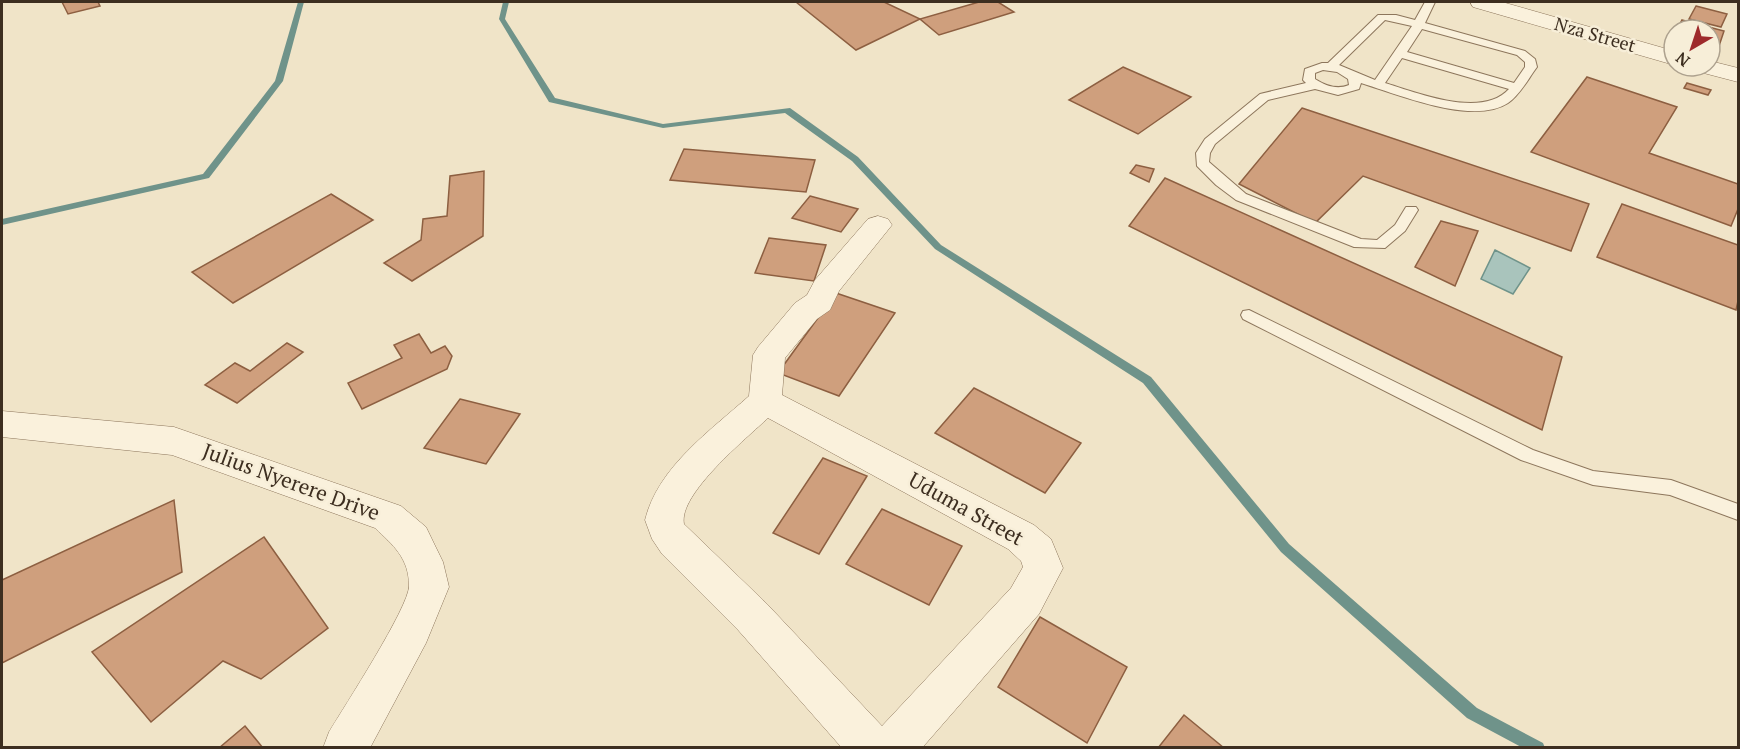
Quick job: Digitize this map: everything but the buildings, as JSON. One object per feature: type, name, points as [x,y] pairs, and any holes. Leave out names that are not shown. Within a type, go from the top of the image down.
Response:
[{"type":"street","name":"Nza Street","points":[[1486,2],[1662,54]]},
{"type":"street","points":[[1722,71],[1738,75]]},
{"type":"street","points":[[872,747],[713,577],[670,536],[664,520],[669,500],[681,481],[765,401],[770,355],[806,312],[819,302],[826,287],[878,225]]},
{"type":"street","name":"Uduma Street","points":[[765,401],[1021,537],[1037,551],[1043,567],[1025,601],[892,747]]},
{"type":"street","name":"Julius Nyerere Drive","points":[[2,424],[174,441],[388,517],[413,539],[424,562],[429,587],[411,630],[345,747]]},
{"type":"lane","points":[[1378,84],[1401,54],[1430,2]]},
{"type":"lane","points":[[1331,67],[1382,17],[1396,18],[1521,53],[1531,61],[1531,68],[1503,102],[1469,108],[1448,105],[1354,77],[1331,67],[1314,68],[1309,71],[1309,80],[1315,85],[1333,91],[1350,90],[1355,86],[1354,77]]},
{"type":"lane","points":[[1401,54],[1515,87]]},
{"type":"lane","points":[[1315,85],[1264,97],[1210,142],[1203,153],[1202,163],[1221,182],[1241,197],[1359,244],[1380,244],[1400,228],[1412,210]]},
{"type":"lane","points":[[1249,315],[1527,454],[1593,478],[1671,488],[1738,512]]},
{"type":"water","points":[[1495,250],[1530,268],[1513,294],[1481,279]]},
{"type":"waterway","points":[[2,222],[206,176],[279,81],[301,2]]},
{"type":"waterway","points":[[506,2],[502,19],[552,100],[663,126],[787,110],[855,159],[938,247],[1147,380],[1285,548],[1472,713],[1538,748]]}]
